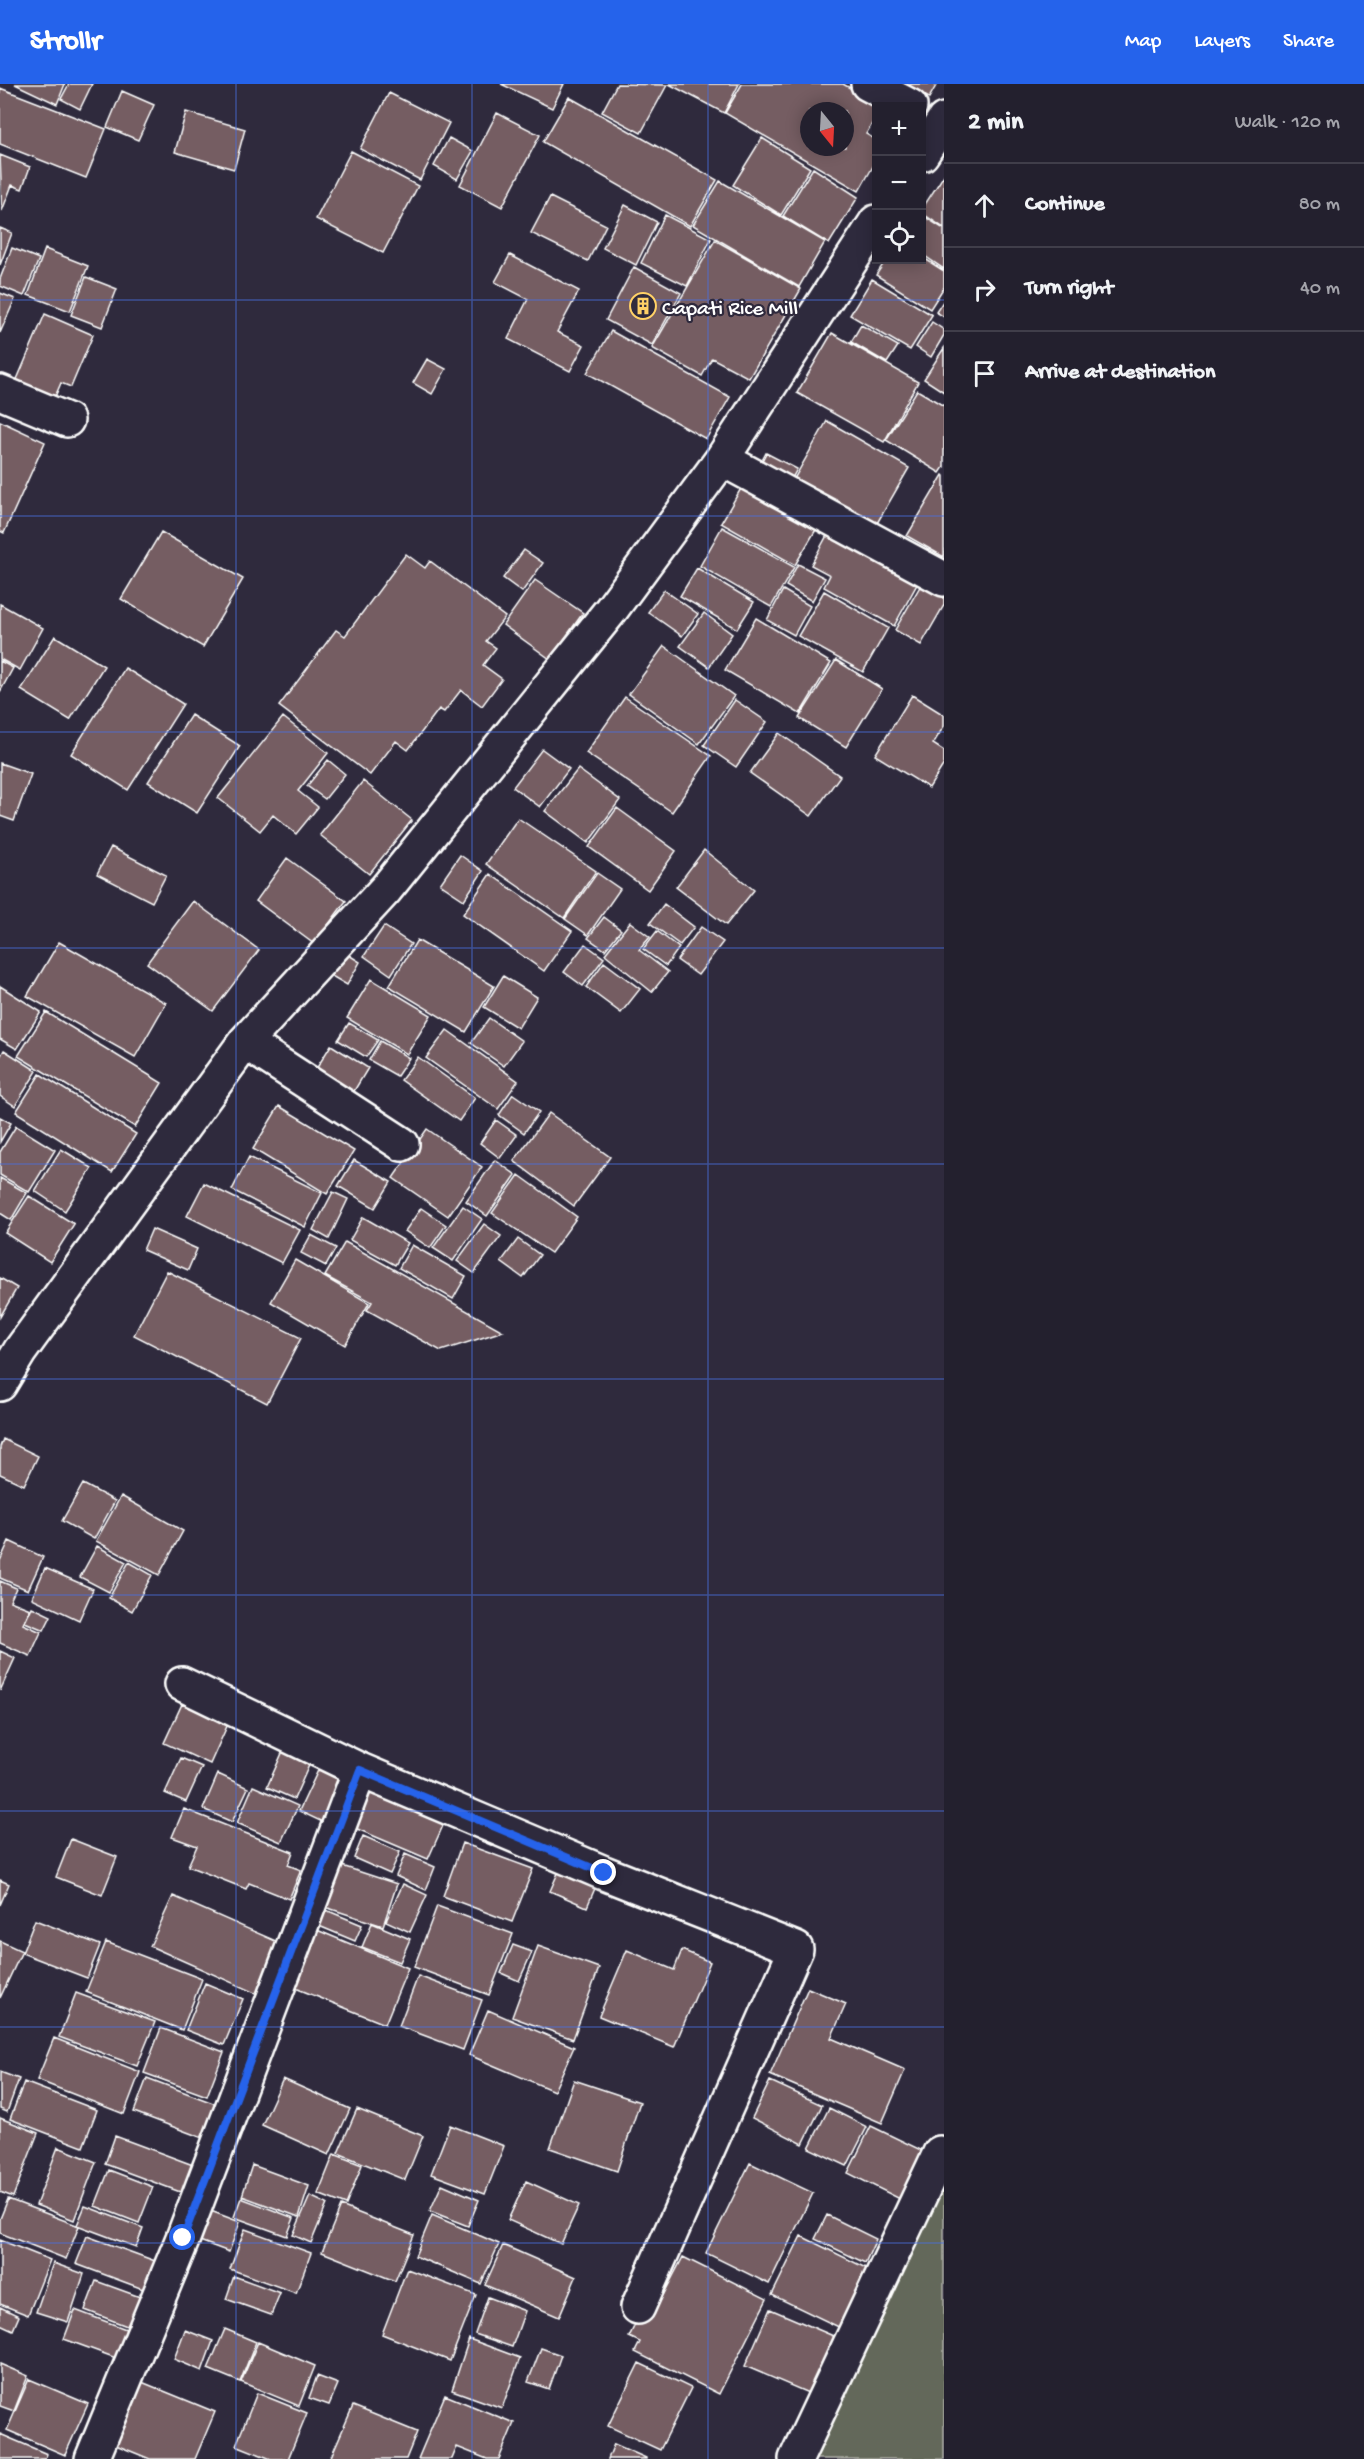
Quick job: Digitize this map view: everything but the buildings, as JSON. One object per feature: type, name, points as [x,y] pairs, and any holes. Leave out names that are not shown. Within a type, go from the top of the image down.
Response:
[{"type":"street","points":[[868,84],[902,102]]},
{"type":"street","points":[[926,142],[936,119]]},
{"type":"street","points":[[0,1384],[20,1351],[245,1042],[386,889],[611,610],[722,459],[872,228]]},
{"type":"street","points":[[0,392],[67,420]]},
{"type":"street","points":[[722,459],[944,579]]},
{"type":"street","points":[[245,1042],[402,1144]]},
{"type":"street","points":[[182,1684],[360,1770],[604,1873],[796,1949],[638,2307]]},
{"type":"street","points":[[92,2459],[183,2238],[360,1770]]},
{"type":"street","points":[[796,2459],[940,2153]]},
{"type":"green space","points":[[944,2155],[944,2459],[805,2459]]},
{"type":"place","name":"Capati Rice Mill","points":[[643,306]]},
{"type":"route","points":[[183,2238],[360,1770],[604,1873]]}]
